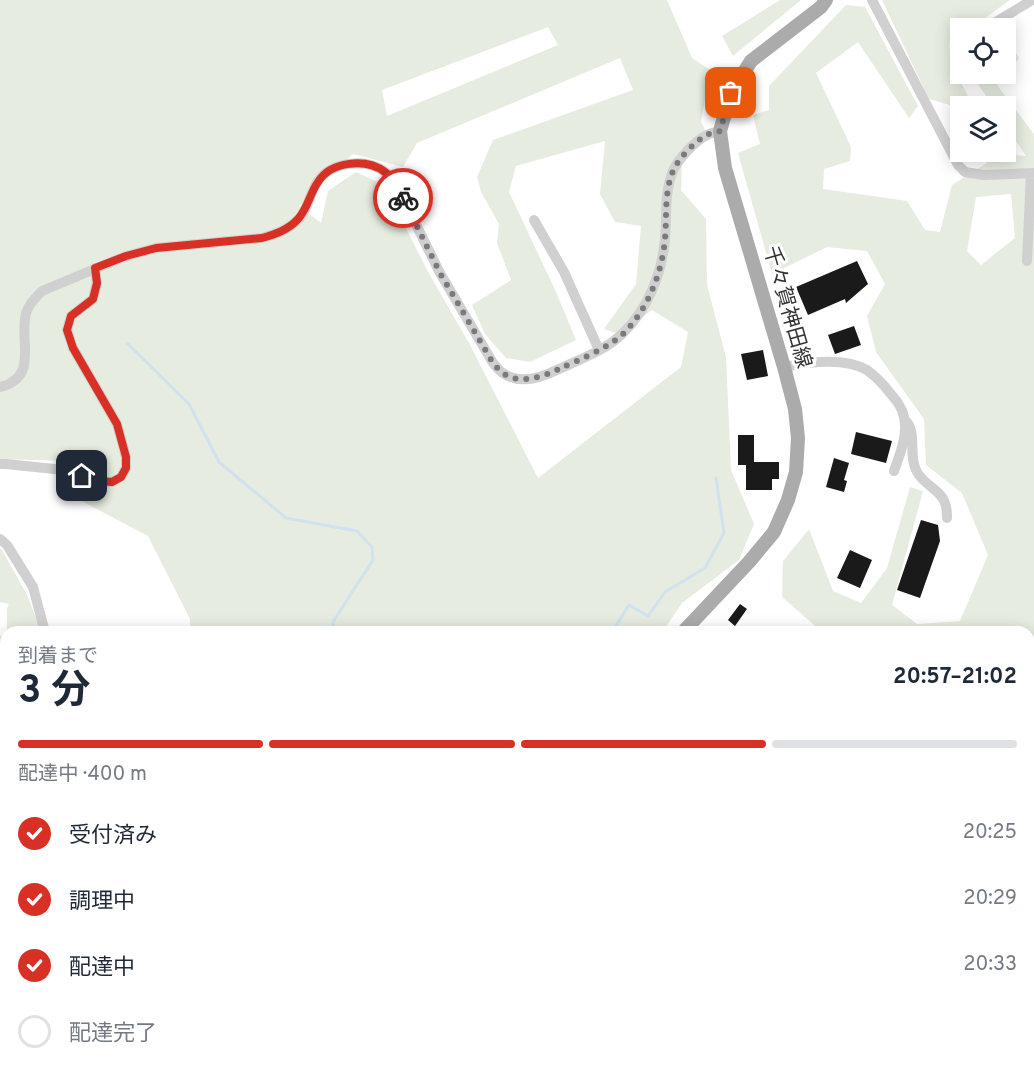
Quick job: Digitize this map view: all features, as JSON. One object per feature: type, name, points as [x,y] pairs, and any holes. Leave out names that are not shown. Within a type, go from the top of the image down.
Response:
[{"type":"main road","name":"千々賀神田線","points":[[689,626],[750,562],[774,532],[789,500],[796,471],[798,438],[795,409],[725,168],[720,131],[731,93],[751,61],[821,7],[826,0]]},
{"type":"street","points":[[872,0],[958,165],[965,172],[984,175],[1033,173],[1027,261]]},
{"type":"street","points":[[1002,18],[1032,0]]},
{"type":"street","points":[[0,387],[15,382],[22,372],[26,357],[25,318],[31,301],[42,291],[126,256],[156,248],[262,238],[279,233],[290,227],[300,217],[318,181],[328,172],[340,166],[354,163],[369,164],[385,172],[395,182],[440,273],[493,363],[503,374],[530,379],[552,372],[599,350],[623,334],[645,305],[659,271],[665,242],[668,191],[673,171],[687,150],[706,135],[720,131]]},
{"type":"street","points":[[534,220],[564,272],[599,350]]},
{"type":"street","points":[[0,464],[64,470],[99,481],[112,482],[121,477],[126,468],[126,457],[117,424],[73,348],[67,330],[71,316],[93,299],[97,283],[95,268]]},
{"type":"street","points":[[784,367],[809,362],[848,364],[866,370],[886,387],[901,407],[911,427],[913,460],[917,472],[945,502],[947,518]]},
{"type":"street","points":[[894,471],[903,443],[905,419]]},
{"type":"street","points":[[0,538],[7,545],[33,587],[43,626]]},
{"type":"shaded area","points":[[0,0],[667,0],[692,58],[710,70],[701,122],[706,132],[682,159],[681,190],[706,219],[707,285],[726,357],[731,470],[754,524],[739,560],[682,603],[666,626],[190,626],[190,619],[148,536],[72,496],[69,461],[0,459]],"holes":[[[548,27],[558,45],[387,116],[382,90]],[[620,58],[633,90],[493,140],[477,177],[481,192],[499,224],[497,243],[511,280],[472,305],[485,334],[506,358],[530,362],[576,340],[509,192],[516,166],[605,141],[600,194],[615,222],[641,226],[636,284],[604,329],[619,334],[652,310],[688,332],[681,367],[538,478],[384,185],[356,172],[328,191],[321,223],[299,206],[353,154],[403,167],[417,143]]]},
{"type":"shaded area","points":[[780,0],[801,0],[733,56],[722,36]]},
{"type":"shaded area","points":[[882,0],[1010,0],[985,18],[950,18],[950,84],[962,84],[968,96],[950,96],[950,105],[929,99]]},
{"type":"shaded area","points":[[846,5],[865,7],[918,106],[909,118],[858,42],[816,73],[851,147],[850,161],[824,169],[823,189],[907,201],[925,230],[940,232],[952,185],[986,162],[1016,162],[1016,155],[1026,156],[1016,141],[1016,110],[1034,134],[1034,626],[815,626],[782,597],[783,561],[809,529],[833,591],[861,603],[887,568],[910,487],[923,491],[892,605],[917,624],[960,621],[988,555],[962,493],[926,465],[924,419],[876,352],[867,316],[885,284],[867,251],[827,247],[772,274],[738,153],[760,144],[753,115],[769,110],[769,86]],"holes":[[[1011,194],[1015,238],[981,265],[967,251],[976,197]]]},
{"type":"shaded area","points":[[978,84],[998,84],[1005,96],[986,96]]},
{"type":"shaded area","points":[[0,548],[27,595],[39,626],[7,626],[9,604],[0,602]]},
{"type":"building","points":[[857,261],[868,284],[846,303],[845,299],[808,315],[796,287]]},
{"type":"building","points":[[854,326],[861,345],[835,354],[828,335]]},
{"type":"building","points":[[763,350],[768,376],[747,380],[741,354]]},
{"type":"building","points":[[856,432],[892,441],[886,463],[851,454]]},
{"type":"building","points":[[738,435],[754,435],[754,462],[779,462],[779,479],[772,479],[772,490],[746,490],[746,465],[738,465]]},
{"type":"building","points":[[834,458],[849,463],[844,480],[847,481],[844,492],[826,487]]},
{"type":"building","points":[[921,520],[938,525],[940,541],[920,598],[897,590]]},
{"type":"building","points":[[850,550],[872,560],[860,588],[837,578]]},
{"type":"building","points":[[740,604],[747,609],[735,626],[728,620]]},
{"type":"waterway","points":[[127,343],[189,404],[219,462],[286,518],[357,531],[372,547],[373,560],[333,622],[333,626]]},
{"type":"waterway","points":[[616,626],[629,605],[648,616],[665,592],[705,568],[724,533],[716,478]]},
{"type":"way so far","points":[[403,198],[440,273],[493,363],[503,374],[516,378],[530,379],[552,372],[599,350],[623,334],[645,305],[659,271],[665,242],[668,191],[673,171],[687,150],[706,135],[720,131],[731,93]]},
{"type":"route","points":[[82,476],[112,482],[121,477],[126,468],[126,457],[117,424],[73,348],[67,330],[71,316],[93,299],[97,283],[95,268],[156,248],[262,238],[279,233],[290,227],[300,217],[318,181],[328,172],[340,166],[354,163],[369,164],[385,172],[395,182],[403,198]]}]
